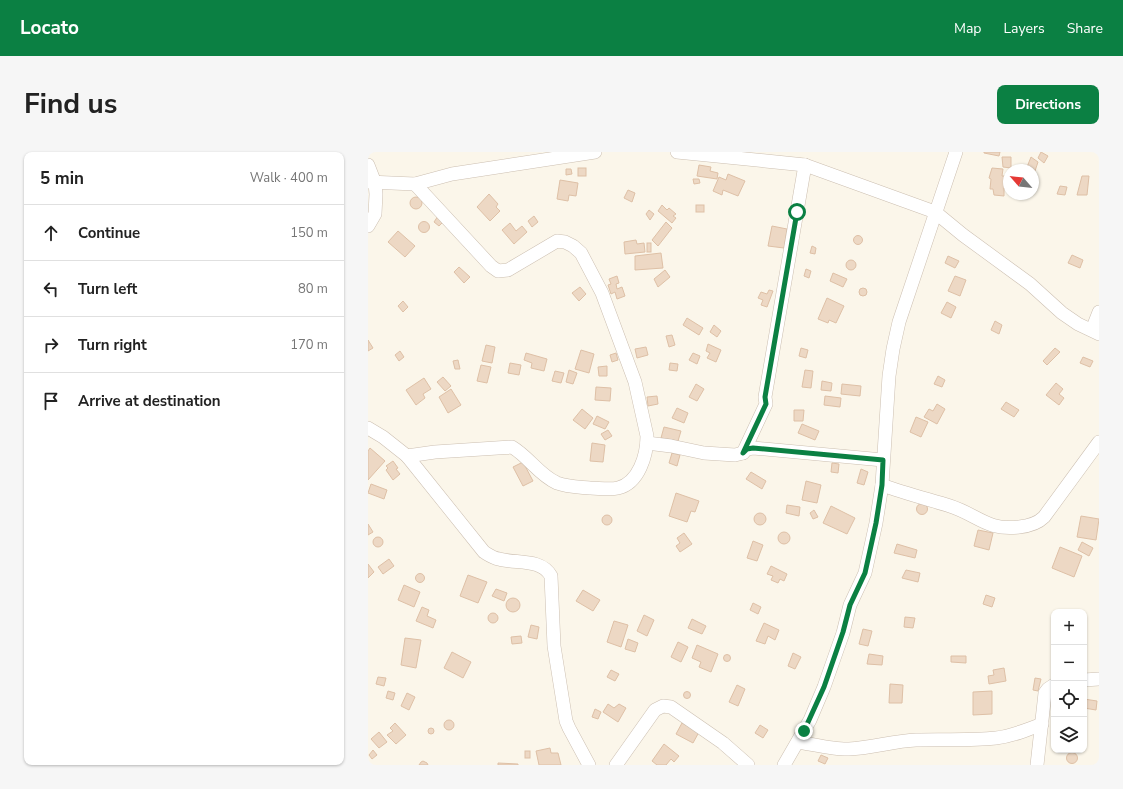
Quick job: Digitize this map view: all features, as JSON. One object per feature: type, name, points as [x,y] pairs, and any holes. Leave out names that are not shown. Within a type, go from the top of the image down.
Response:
[{"type":"street","points":[[371,182],[415,184],[452,174],[595,152]]},
{"type":"street","points":[[677,152],[805,165],[935,212],[963,236],[1030,284],[1062,314],[1078,324],[1095,332],[1099,312]]},
{"type":"street","points":[[784,765],[810,720],[824,687],[843,632],[850,605],[865,573],[876,523],[882,485],[889,376],[893,349],[899,322],[956,152]]},
{"type":"street","points":[[368,165],[371,182],[376,194],[375,214],[368,226]]},
{"type":"street","points":[[743,453],[766,404],[765,397],[805,165]]},
{"type":"street","points":[[407,456],[435,452],[512,447],[521,453],[545,476],[558,484],[579,487],[617,488],[627,484],[638,472],[645,456],[647,443],[647,436],[635,382],[602,293],[581,253],[574,246],[556,240],[508,270],[498,271],[491,266],[415,184]]},
{"type":"street","points":[[368,428],[383,437],[407,456],[484,552],[499,560],[537,564],[548,570],[551,576],[554,646],[566,721],[590,765]]},
{"type":"street","points":[[882,485],[961,510],[990,526],[1002,528],[1022,527],[1039,522],[1044,517],[1099,442]]},
{"type":"street","points":[[647,443],[704,453],[735,455],[743,453],[747,449],[753,448],[883,460]]},
{"type":"street","points":[[1087,680],[1099,679]]},
{"type":"street","points":[[1037,765],[1045,693],[1051,687]]},
{"type":"street","points":[[616,765],[655,710],[663,706],[671,707],[690,720],[723,743],[748,765]]},
{"type":"street","points":[[798,742],[848,750],[895,742],[918,740],[997,738],[1021,732],[1042,724]]},
{"type":"building","points":[[984,152],[1000,152],[999,156]]},
{"type":"building","points":[[1041,152],[1048,156],[1044,163],[1038,158]]},
{"type":"building","points":[[1002,157],[1011,157],[1011,164],[1003,164],[1003,167]]},
{"type":"building","points":[[1031,157],[1038,162],[1037,164],[1028,164]]},
{"type":"building","points":[[699,165],[711,167],[710,171],[718,173],[717,179],[697,176]]},
{"type":"building","points":[[578,168],[586,168],[586,176],[578,176]]},
{"type":"building","points":[[992,168],[1003,169],[1003,196],[994,195],[993,189],[990,189],[991,179],[989,178]]},
{"type":"building","points":[[566,169],[571,169],[572,174],[566,175]]},
{"type":"building","points":[[728,174],[745,181],[738,196],[723,190],[722,195],[713,191],[719,177],[726,180]]},
{"type":"building","points":[[1082,176],[1089,176],[1087,195],[1077,195]]},
{"type":"building","points":[[693,179],[699,179],[700,183],[694,184]]},
{"type":"building","points":[[560,180],[578,183],[576,196],[569,195],[568,201],[557,199]]},
{"type":"building","points":[[1060,186],[1067,187],[1065,195],[1057,194]]},
{"type":"building","points":[[628,190],[635,193],[632,202],[624,198]]},
{"type":"building","points":[[489,194],[498,204],[496,207],[500,211],[490,221],[477,207]]},
{"type":"building","points":[[414,197],[418,197],[422,203],[418,209],[414,209],[410,205],[410,201]]},
{"type":"building","points":[[662,205],[667,210],[669,208],[676,214],[673,216],[676,218],[672,223],[658,211]]},
{"type":"building","points":[[696,205],[704,205],[704,212],[696,212]]},
{"type":"building","points":[[649,210],[654,214],[650,220],[646,214]]},
{"type":"building","points":[[438,216],[444,221],[439,226],[434,222]]},
{"type":"building","points":[[534,216],[538,222],[532,227],[528,221]]},
{"type":"building","points":[[424,221],[428,223],[430,227],[428,231],[424,233],[420,231],[418,227],[420,223]]},
{"type":"building","points":[[666,222],[672,228],[658,246],[652,240]]},
{"type":"building","points":[[510,223],[516,231],[522,226],[527,232],[514,244],[502,230]]},
{"type":"building","points":[[772,226],[787,229],[784,248],[768,246]]},
{"type":"building","points":[[398,231],[415,246],[405,257],[388,242]]},
{"type":"building","points":[[856,236],[860,236],[862,240],[860,244],[856,244],[854,242],[854,238]]},
{"type":"building","points":[[636,240],[637,244],[644,243],[645,252],[625,254],[624,242]]},
{"type":"building","points":[[647,243],[651,243],[651,252],[647,252]]},
{"type":"building","points":[[812,246],[816,248],[815,254],[810,253]]},
{"type":"building","points":[[661,253],[663,268],[635,270],[635,256]]},
{"type":"building","points":[[1072,255],[1083,260],[1080,268],[1068,263]]},
{"type":"building","points":[[948,256],[959,261],[955,268],[945,263]]},
{"type":"building","points":[[849,260],[853,260],[855,261],[855,269],[849,270],[846,267],[846,263]]},
{"type":"building","points":[[459,267],[470,277],[464,283],[454,272]]},
{"type":"building","points":[[806,269],[811,271],[809,278],[804,276]]},
{"type":"building","points":[[665,270],[670,277],[658,287],[654,279]]},
{"type":"building","points":[[833,273],[847,279],[843,287],[830,281]]},
{"type":"building","points":[[617,276],[619,283],[616,284],[617,289],[622,287],[625,296],[617,299],[615,292],[611,294],[608,285],[611,284],[609,279]]},
{"type":"building","points":[[955,276],[966,280],[960,296],[948,291]]},
{"type":"building","points":[[580,287],[586,294],[579,301],[572,293]]},
{"type":"building","points":[[863,288],[866,289],[866,295],[863,296],[860,295],[859,292],[860,289]]},
{"type":"building","points":[[769,290],[773,291],[767,307],[761,305],[763,300],[758,298],[761,292],[767,294]]},
{"type":"building","points":[[827,298],[844,306],[836,323],[829,320],[828,323],[818,319]]},
{"type":"building","points":[[403,301],[408,307],[403,312],[398,306]]},
{"type":"building","points":[[947,302],[956,307],[951,318],[941,313]]},
{"type":"building","points":[[687,318],[703,328],[699,335],[683,325]]},
{"type":"building","points":[[995,321],[1002,325],[999,334],[991,330]]},
{"type":"building","points":[[714,325],[721,331],[717,337],[710,332]]},
{"type":"building","points":[[672,335],[675,345],[669,347],[666,336]]},
{"type":"building","points":[[368,340],[373,348],[368,351]]},
{"type":"building","points":[[708,344],[721,350],[716,362],[707,358],[710,353],[706,351]]},
{"type":"building","points":[[486,345],[495,347],[492,363],[482,361]]},
{"type":"building","points":[[646,347],[648,355],[637,358],[635,349]]},
{"type":"building","points":[[801,348],[808,350],[806,358],[799,356]]},
{"type":"building","points":[[1055,348],[1060,352],[1047,365],[1043,361]]},
{"type":"building","points":[[581,350],[594,354],[589,373],[575,369]]},
{"type":"building","points":[[400,351],[404,357],[399,361],[395,355]]},
{"type":"building","points":[[526,353],[547,359],[544,371],[531,368],[532,363],[524,360]]},
{"type":"building","points":[[616,353],[618,360],[612,362],[610,355]]},
{"type":"building","points":[[693,353],[700,356],[697,364],[689,360]]},
{"type":"building","points":[[1083,357],[1093,361],[1090,367],[1080,363]]},
{"type":"building","points":[[458,360],[460,369],[455,369],[453,361]]},
{"type":"building","points":[[510,363],[521,365],[519,375],[508,373]]},
{"type":"building","points":[[670,363],[678,364],[677,371],[669,370]]},
{"type":"building","points":[[481,365],[491,367],[487,383],[477,381]]},
{"type":"building","points":[[607,366],[607,376],[599,376],[598,367]]},
{"type":"building","points":[[569,370],[577,373],[573,384],[566,382]]},
{"type":"building","points":[[805,370],[813,371],[811,388],[802,387]]},
{"type":"building","points":[[555,371],[564,373],[561,383],[552,381]]},
{"type":"building","points":[[938,376],[945,380],[942,387],[934,384]]},
{"type":"building","points":[[443,377],[451,386],[445,391],[437,382]]},
{"type":"building","points":[[424,378],[431,389],[423,394],[425,398],[416,405],[406,390]]},
{"type":"building","points":[[822,381],[832,383],[831,391],[821,390]]},
{"type":"building","points":[[1056,383],[1063,389],[1059,394],[1064,398],[1059,405],[1046,395]]},
{"type":"building","points":[[696,384],[704,389],[697,401],[689,397]]},
{"type":"building","points":[[842,384],[861,386],[860,396],[841,394]]},
{"type":"building","points":[[596,387],[611,388],[610,401],[595,400]]},
{"type":"building","points":[[451,389],[461,405],[448,413],[439,397]]},
{"type":"building","points":[[657,396],[658,404],[648,406],[647,397]]},
{"type":"building","points":[[825,396],[841,398],[840,407],[824,405]]},
{"type":"building","points":[[1006,402],[1019,410],[1014,417],[1001,409]]},
{"type":"building","points":[[937,404],[945,409],[937,424],[924,417],[929,409],[933,411]]},
{"type":"building","points":[[677,408],[688,413],[684,423],[672,418]]},
{"type":"building","points":[[582,409],[593,418],[585,429],[573,420]]},
{"type":"building","points":[[794,410],[804,410],[803,421],[794,421]]},
{"type":"building","points":[[597,416],[609,422],[605,429],[593,424]]},
{"type":"building","points":[[916,417],[928,422],[921,437],[910,432]]},
{"type":"building","points":[[802,424],[819,431],[815,440],[798,433]]},
{"type":"building","points":[[664,427],[681,431],[678,441],[661,438]]},
{"type":"building","points":[[608,430],[612,436],[605,440],[601,434]]},
{"type":"building","points":[[592,443],[605,445],[603,462],[590,461]]},
{"type":"building","points":[[370,448],[385,461],[368,480],[368,451]]},
{"type":"building","points":[[672,453],[680,455],[677,466],[669,463]]},
{"type":"building","points":[[393,461],[400,474],[393,480],[386,470],[388,468],[386,466]]},
{"type":"building","points":[[523,462],[533,481],[523,486],[513,467]]},
{"type":"building","points":[[832,463],[839,464],[838,473],[831,472]]},
{"type":"building","points":[[861,469],[868,472],[864,485],[857,483]]},
{"type":"building","points":[[751,472],[766,481],[762,489],[746,479]]},
{"type":"building","points":[[806,481],[821,485],[817,503],[802,500]]},
{"type":"building","points":[[371,484],[387,490],[384,499],[368,493]]},
{"type":"building","points":[[676,493],[699,501],[695,512],[691,511],[687,522],[669,516]]},
{"type":"building","points":[[922,503],[926,505],[928,509],[926,513],[922,515],[918,513],[916,509],[918,505]]},
{"type":"building","points":[[787,505],[800,507],[799,516],[786,513]]},
{"type":"building","points":[[831,506],[855,518],[847,534],[823,523]]},
{"type":"building","points":[[814,510],[818,517],[813,519],[810,513]]},
{"type":"building","points":[[758,513],[762,513],[766,519],[762,525],[758,525],[754,521],[754,517]]},
{"type":"building","points":[[605,515],[609,515],[612,520],[609,525],[605,525],[602,522],[602,518]]},
{"type":"building","points":[[1081,516],[1099,519],[1096,540],[1077,537]]},
{"type":"building","points":[[368,524],[373,532],[368,535]]},
{"type":"building","points":[[978,530],[993,533],[989,550],[974,546]]},
{"type":"building","points":[[784,532],[788,534],[790,538],[788,542],[784,544],[780,542],[778,538],[780,534]]},
{"type":"building","points":[[684,533],[692,544],[680,552],[676,546],[680,543],[677,538]]},
{"type":"building","points":[[376,537],[380,537],[383,542],[380,547],[376,547],[373,544],[373,540]]},
{"type":"building","points":[[753,541],[763,545],[757,561],[747,558]]},
{"type":"building","points":[[1082,542],[1093,548],[1089,556],[1078,550]]},
{"type":"building","points":[[897,544],[917,550],[915,558],[894,553]]},
{"type":"building","points":[[1060,547],[1082,556],[1074,577],[1052,568]]},
{"type":"building","points":[[389,559],[394,566],[383,574],[378,567]]},
{"type":"building","points":[[368,564],[374,572],[368,578]]},
{"type":"building","points":[[771,566],[787,574],[784,581],[780,579],[778,583],[771,580],[773,576],[767,574]]},
{"type":"building","points":[[906,570],[920,573],[918,582],[902,578]]},
{"type":"building","points":[[418,574],[422,574],[424,578],[422,582],[418,582],[416,580],[416,576]]},
{"type":"building","points":[[468,575],[487,582],[478,603],[460,596]]},
{"type":"building","points":[[404,585],[420,592],[414,607],[398,600]]},
{"type":"building","points":[[496,589],[507,593],[504,601],[492,596]]},
{"type":"building","points":[[583,590],[600,600],[593,611],[576,601]]},
{"type":"building","points":[[986,595],[995,598],[992,607],[983,604]]},
{"type":"building","points":[[513,598],[518,600],[520,605],[518,610],[513,612],[508,610],[506,605],[508,600]]},
{"type":"building","points":[[753,603],[761,607],[758,614],[750,610]]},
{"type":"building","points":[[422,607],[429,610],[427,616],[436,620],[433,628],[416,621]]},
{"type":"building","points":[[493,613],[498,618],[493,623],[488,618]]},
{"type":"building","points":[[644,615],[654,620],[647,636],[637,631]]},
{"type":"building","points":[[905,617],[915,618],[913,628],[904,627]]},
{"type":"building","points":[[692,619],[706,626],[702,634],[688,628]]},
{"type":"building","points":[[614,621],[628,625],[621,647],[607,642]]},
{"type":"building","points":[[764,623],[779,630],[775,640],[768,636],[765,644],[756,641]]},
{"type":"building","points":[[531,625],[539,627],[537,639],[528,637]]},
{"type":"building","points":[[863,629],[872,631],[868,646],[859,644]]},
{"type":"building","points":[[521,636],[522,643],[512,644],[511,637]]},
{"type":"building","points":[[405,638],[421,640],[416,668],[401,665]]},
{"type":"building","points":[[628,639],[638,643],[635,652],[625,649]]},
{"type":"building","points":[[678,642],[688,647],[681,662],[671,657]]},
{"type":"building","points":[[697,645],[718,654],[711,672],[699,667],[701,662],[692,658]]},
{"type":"building","points":[[452,652],[471,662],[463,678],[444,668]]},
{"type":"building","points":[[793,653],[801,657],[795,669],[788,666]]},
{"type":"building","points":[[727,654],[730,655],[730,661],[727,662],[724,661],[723,658],[724,655]]},
{"type":"building","points":[[869,654],[883,656],[882,665],[867,664]]},
{"type":"building","points":[[951,656],[966,656],[966,663],[951,662]]},
{"type":"building","points":[[1004,668],[1006,681],[989,684],[988,676],[994,675],[993,670]]},
{"type":"building","points":[[611,670],[619,674],[615,681],[607,677]]},
{"type":"building","points":[[378,677],[386,678],[384,686],[376,684]]},
{"type":"building","points":[[1035,678],[1041,679],[1038,691],[1033,690]]},
{"type":"building","points":[[890,684],[903,685],[902,703],[889,703]]},
{"type":"building","points":[[737,685],[745,689],[738,706],[729,702]]},
{"type":"building","points":[[388,691],[395,693],[393,700],[386,698]]},
{"type":"building","points":[[992,691],[992,714],[973,715],[973,692]]},
{"type":"building","points":[[687,692],[690,695],[687,698],[684,695]]},
{"type":"building","points":[[407,693],[415,697],[409,710],[401,706]]},
{"type":"building","points":[[1087,699],[1097,701],[1096,710],[1087,708]]},
{"type":"building","points":[[608,704],[614,708],[619,704],[626,708],[618,722],[603,712]]},
{"type":"building","points":[[595,709],[601,712],[598,719],[592,717]]},
{"type":"building","points":[[447,720],[451,720],[453,721],[453,729],[447,730],[444,727],[444,723]]},
{"type":"building","points":[[395,723],[406,735],[396,744],[387,735],[393,731],[390,728]]},
{"type":"building","points":[[682,723],[699,732],[693,743],[676,734]]},
{"type":"building","points":[[760,725],[768,730],[763,738],[755,733]]},
{"type":"building","points":[[431,728],[434,731],[431,734],[428,731]]},
{"type":"building","points":[[379,732],[387,742],[379,748],[371,739]]},
{"type":"building","points":[[664,744],[679,756],[674,762],[671,759],[666,765],[657,765],[652,761]]},
{"type":"building","points":[[550,748],[551,753],[558,753],[561,765],[539,765],[536,751]]},
{"type":"building","points":[[373,750],[377,755],[372,759],[369,755]]},
{"type":"building","points":[[525,751],[530,751],[530,758],[525,758]]},
{"type":"building","points":[[1070,753],[1074,753],[1078,758],[1076,762],[1072,764],[1068,762],[1066,758]]},
{"type":"building","points":[[821,755],[828,758],[825,764],[818,761]]},
{"type":"building","points":[[423,761],[427,763],[428,765],[419,765]]},
{"type":"building","points":[[498,763],[518,764],[518,765],[498,765]]},
{"type":"route","points":[[797,212],[765,397],[766,404],[743,453],[747,449],[753,448],[883,460],[882,485],[876,523],[865,573],[853,596],[843,632],[824,687],[804,731]]}]
